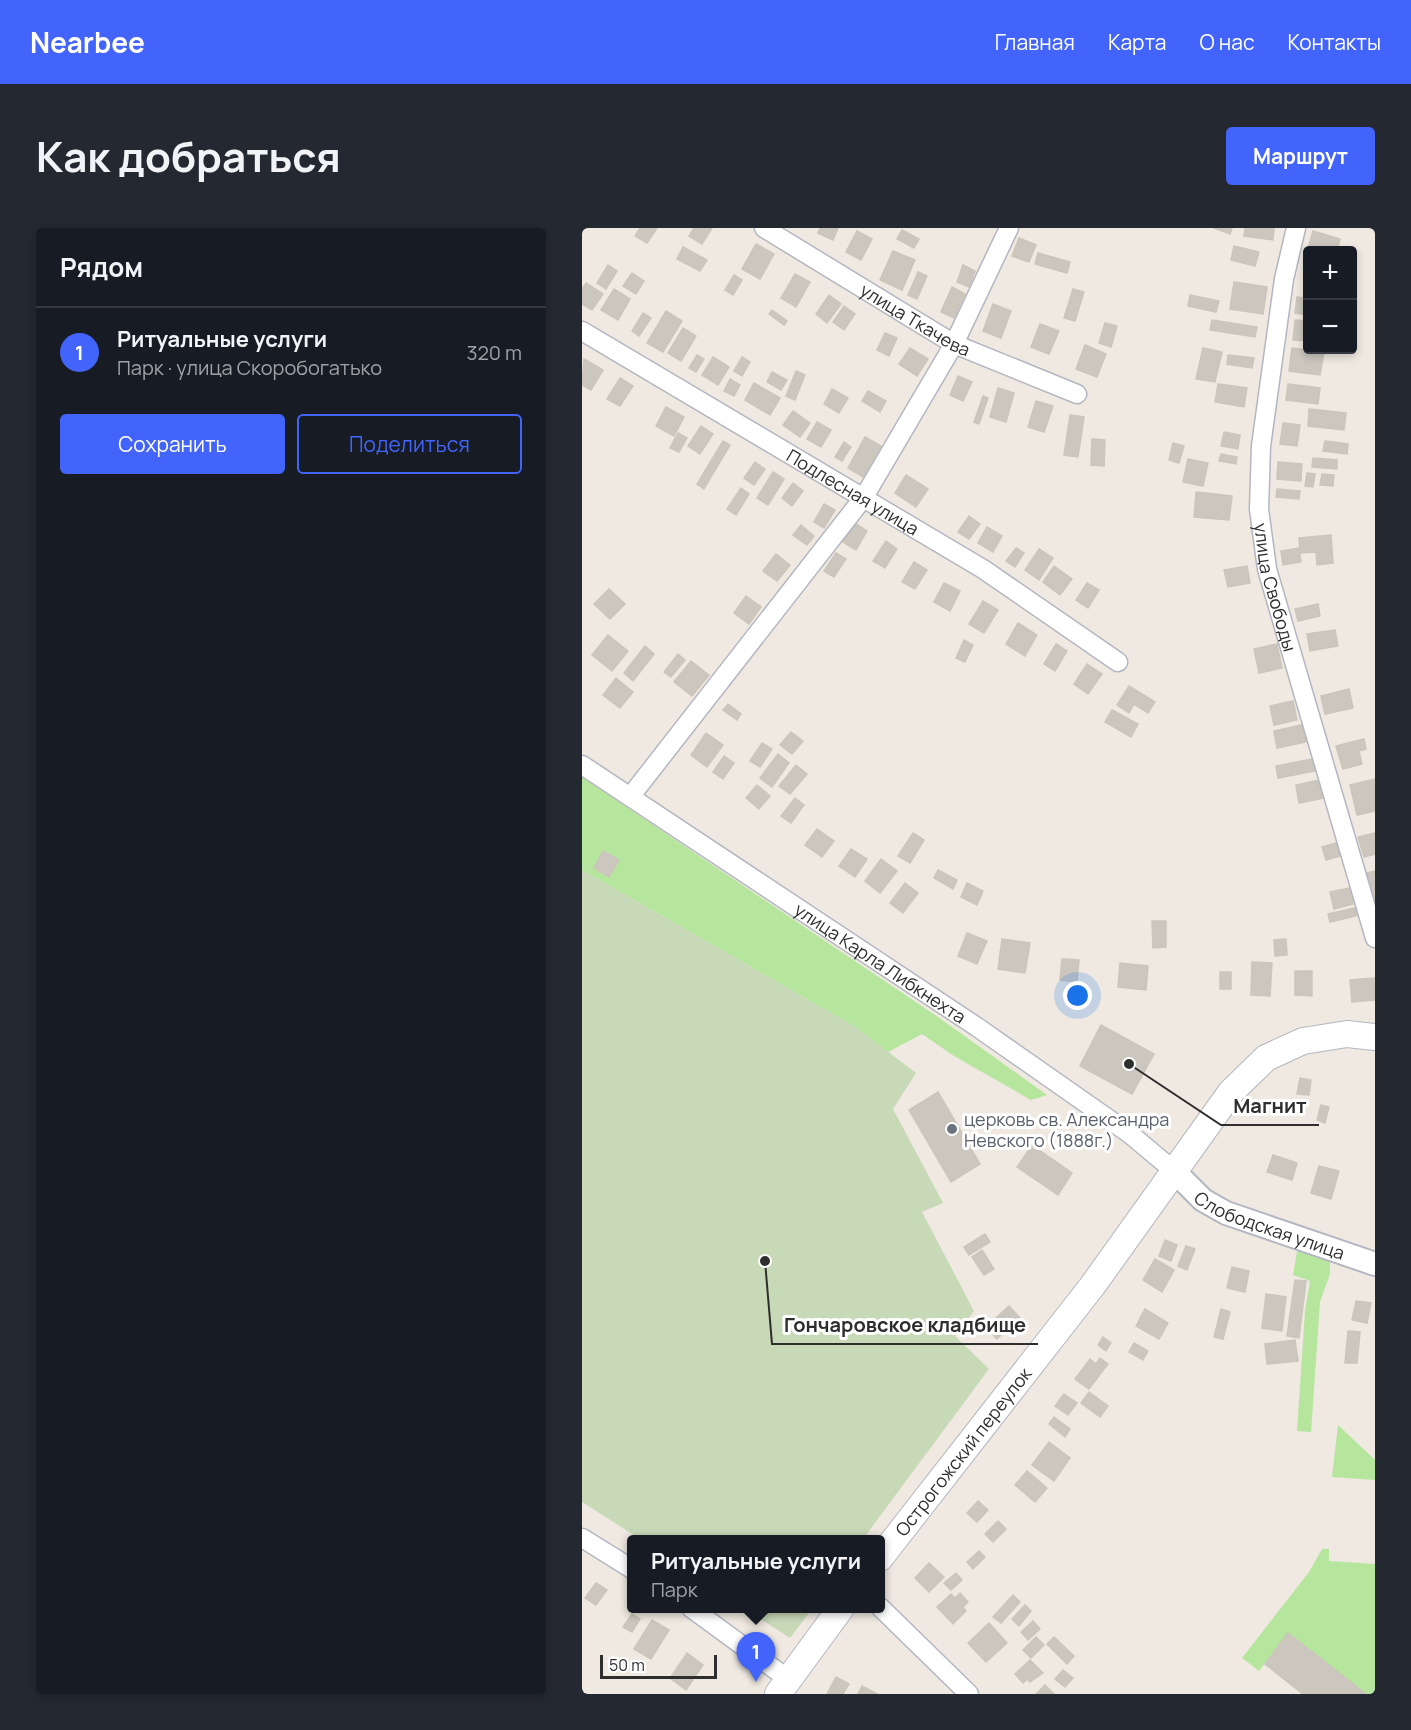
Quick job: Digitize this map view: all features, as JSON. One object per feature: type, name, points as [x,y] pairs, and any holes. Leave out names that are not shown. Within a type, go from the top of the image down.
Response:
[{"type":"main road","name":"Острогожский переулок","points":[[885,1552],[1093,1285],[1173,1170],[1231,1092],[1266,1058],[1303,1041],[1347,1034],[1375,1037]]},
{"type":"main road","points":[[783,1686],[837,1613]]},
{"type":"street","name":"улица Ткачева","points":[[764,228],[954,344],[1077,394]]},
{"type":"street","points":[[630,797],[864,497],[954,344],[1009,228]]},
{"type":"street","name":"улица Свободы","points":[[1296,228],[1284,279],[1261,446],[1259,509],[1268,568],[1375,938]]},
{"type":"street","name":"Подлесная улица","points":[[582,330],[983,569],[1118,662]]},
{"type":"street","name":"улица Карла Либкнехта","points":[[582,765],[977,1027],[1130,1134],[1173,1170]]},
{"type":"street","name":"Слободская улица","points":[[1173,1170],[1203,1200],[1226,1213],[1375,1264]]},
{"type":"street","points":[[582,1538],[627,1566]]},
{"type":"street","points":[[885,1612],[969,1694]]},
{"type":"street","points":[[697,1613],[783,1686]]},
{"type":"green space","points":[[582,777],[938,1017],[1047,1095],[1031,1100],[954,1056],[922,1034],[888,1052],[857,1028],[582,870]]},
{"type":"green space","points":[[582,870],[857,1028],[916,1073],[893,1109],[943,1203],[922,1212],[974,1311],[955,1336],[989,1369],[866,1535],[634,1535],[582,1502]]},
{"type":"green space","points":[[1298,1246],[1325,1256],[1330,1263],[1330,1274],[1320,1302],[1311,1432],[1297,1431],[1305,1311],[1310,1281],[1293,1275]]},
{"type":"green space","points":[[1338,1425],[1375,1460],[1375,1480],[1332,1477]]},
{"type":"green space","points":[[1322,1549],[1329,1549],[1329,1561],[1375,1564],[1375,1694],[1366,1694],[1288,1633],[1259,1671],[1242,1658],[1309,1572]]},
{"type":"green space","points":[[751,1613],[809,1613],[790,1638]]},
{"type":"building","points":[[640,228],[657,228],[647,243],[635,236]]},
{"type":"building","points":[[694,228],[712,228],[702,244],[689,236]]},
{"type":"building","points":[[820,228],[838,228],[833,240],[818,233]]},
{"type":"building","points":[[1214,228],[1232,228],[1230,234]]},
{"type":"building","points":[[1245,228],[1274,228],[1273,240],[1244,236]]},
{"type":"building","points":[[902,230],[919,239],[914,248],[897,239]]},
{"type":"building","points":[[857,231],[872,239],[861,260],[846,252]]},
{"type":"building","points":[[1313,231],[1340,239],[1338,246],[1309,246]]},
{"type":"building","points":[[1019,238],[1036,245],[1029,262],[1012,256]]},
{"type":"building","points":[[756,244],[774,254],[760,279],[742,269]]},
{"type":"building","points":[[1234,246],[1259,252],[1255,266],[1231,260]]},
{"type":"building","points":[[683,247],[707,260],[700,271],[677,259]]},
{"type":"building","points":[[893,251],[915,260],[902,290],[880,280]]},
{"type":"building","points":[[1038,253],[1070,262],[1067,273],[1035,264]]},
{"type":"building","points":[[608,265],[617,271],[606,289],[597,283]]},
{"type":"building","points":[[963,265],[975,271],[969,287],[957,282]]},
{"type":"building","points":[[918,272],[927,276],[917,299],[908,295]]},
{"type":"building","points":[[632,273],[644,281],[636,294],[623,286]]},
{"type":"building","points":[[795,274],[810,282],[796,307],[781,298]]},
{"type":"building","points":[[734,275],[742,280],[733,295],[725,290]]},
{"type":"building","points":[[1234,282],[1267,287],[1263,314],[1230,309]]},
{"type":"building","points":[[586,283],[603,294],[592,310],[582,304],[582,289]]},
{"type":"building","points":[[952,287],[965,294],[954,318],[941,312]]},
{"type":"building","points":[[614,289],[630,299],[618,320],[601,310]]},
{"type":"building","points":[[1073,289],[1084,292],[1075,321],[1064,318]]},
{"type":"building","points":[[829,295],[841,304],[827,323],[816,314]]},
{"type":"building","points":[[1190,295],[1219,301],[1216,312],[1188,306]]},
{"type":"building","points":[[1297,297],[1303,298],[1303,314],[1295,313]]},
{"type":"building","points":[[993,304],[1011,311],[1001,338],[983,331]]},
{"type":"building","points":[[844,306],[855,314],[844,330],[833,322]]},
{"type":"building","points":[[772,310],[787,321],[784,325],[769,314]]},
{"type":"building","points":[[666,311],[682,321],[663,352],[647,343]]},
{"type":"building","points":[[643,313],[651,318],[639,336],[632,331]]},
{"type":"building","points":[[1212,320],[1257,327],[1255,337],[1210,330]]},
{"type":"building","points":[[1295,320],[1303,321],[1303,341],[1293,340]]},
{"type":"building","points":[[1105,323],[1117,326],[1111,347],[1099,343]]},
{"type":"building","points":[[1040,324],[1059,331],[1049,354],[1031,347]]},
{"type":"building","points":[[683,328],[696,336],[681,361],[668,353]]},
{"type":"building","points":[[885,333],[897,338],[889,356],[877,350]]},
{"type":"building","points":[[1085,345],[1106,354],[1097,377],[1076,369]]},
{"type":"building","points":[[910,348],[928,359],[917,376],[899,364]]},
{"type":"building","points":[[1203,348],[1222,352],[1215,382],[1196,379]]},
{"type":"building","points":[[1292,348],[1303,349],[1303,354],[1324,354],[1320,375],[1289,371]]},
{"type":"building","points":[[697,355],[704,359],[696,372],[689,368]]},
{"type":"building","points":[[1228,355],[1254,358],[1252,368],[1227,364]]},
{"type":"building","points":[[713,357],[729,367],[718,385],[702,375]]},
{"type":"building","points":[[742,357],[750,362],[742,376],[734,371]]},
{"type":"building","points":[[584,359],[603,370],[591,390],[582,385]]},
{"type":"building","points":[[796,371],[805,375],[795,400],[786,396]]},
{"type":"building","points":[[772,372],[787,380],[781,390],[767,382]]},
{"type":"building","points":[[958,376],[972,382],[963,401],[950,395]]},
{"type":"building","points":[[620,378],[633,386],[620,406],[607,399]]},
{"type":"building","points":[[730,379],[740,385],[734,396],[724,391]]},
{"type":"building","points":[[754,383],[780,398],[770,415],[745,400]]},
{"type":"building","points":[[1218,384],[1247,388],[1244,407],[1215,402]]},
{"type":"building","points":[[1288,384],[1320,388],[1318,404],[1286,400]]},
{"type":"building","points":[[998,388],[1014,393],[1006,422],[990,417]]},
{"type":"building","points":[[832,389],[848,398],[839,413],[824,404]]},
{"type":"building","points":[[868,391],[886,401],[880,412],[862,401]]},
{"type":"building","points":[[983,396],[988,398],[979,424],[974,422]]},
{"type":"building","points":[[1036,401],[1053,406],[1044,432],[1028,427]]},
{"type":"building","points":[[666,407],[684,417],[674,436],[656,426]]},
{"type":"building","points":[[1309,409],[1346,413],[1344,430],[1308,426]]},
{"type":"building","points":[[793,411],[810,423],[800,437],[783,425]]},
{"type":"building","points":[[1070,415],[1084,417],[1078,457],[1064,455]]},
{"type":"building","points":[[817,422],[831,430],[821,447],[807,439]]},
{"type":"building","points":[[1283,423],[1300,425],[1297,446],[1280,444]]},
{"type":"building","points":[[701,426],[713,434],[700,454],[688,446]]},
{"type":"building","points":[[1224,432],[1240,435],[1238,449],[1221,446]]},
{"type":"building","points":[[678,433],[687,438],[679,452],[670,448]]},
{"type":"building","points":[[865,437],[881,446],[863,477],[848,468]]},
{"type":"building","points":[[1092,439],[1105,440],[1104,466],[1091,465]]},
{"type":"building","points":[[723,441],[730,445],[704,489],[697,484]]},
{"type":"building","points":[[1325,441],[1348,444],[1347,454],[1323,451]]},
{"type":"building","points":[[844,442],[851,447],[842,461],[835,457]]},
{"type":"building","points":[[1173,443],[1184,446],[1179,463],[1169,460]]},
{"type":"building","points":[[1221,454],[1237,457],[1236,464],[1219,461]]},
{"type":"building","points":[[1313,458],[1337,460],[1337,469],[1312,467]]},
{"type":"building","points":[[1188,459],[1208,463],[1203,486],[1183,482]]},
{"type":"building","points":[[755,462],[765,469],[754,485],[744,478]]},
{"type":"building","points":[[1278,462],[1302,464],[1301,481],[1277,479]]},
{"type":"building","points":[[773,472],[784,479],[768,505],[757,498]]},
{"type":"building","points":[[1307,473],[1315,474],[1313,487],[1305,486]]},
{"type":"building","points":[[1322,474],[1334,475],[1333,486],[1320,485]]},
{"type":"building","points":[[906,475],[928,489],[916,507],[895,493]]},
{"type":"building","points":[[793,483],[803,491],[792,506],[782,498]]},
{"type":"building","points":[[741,488],[749,494],[736,515],[727,509]]},
{"type":"building","points":[[1277,489],[1300,491],[1299,499],[1276,497]]},
{"type":"building","points":[[1196,492],[1232,496],[1229,520],[1194,517]]},
{"type":"building","points":[[824,504],[835,510],[824,528],[814,522]]},
{"type":"building","points":[[969,516],[980,524],[969,539],[958,532]]},
{"type":"building","points":[[855,523],[867,531],[856,550],[843,542]]},
{"type":"building","points":[[801,525],[814,536],[807,545],[793,535]]},
{"type":"building","points":[[987,527],[1002,536],[993,552],[978,543]]},
{"type":"building","points":[[1331,535],[1333,563],[1317,565],[1316,552],[1300,553],[1299,538]]},
{"type":"building","points":[[886,541],[897,549],[885,568],[873,561]]},
{"type":"building","points":[[1016,548],[1024,553],[1015,567],[1006,561]]},
{"type":"building","points":[[1299,548],[1301,562],[1283,565],[1281,551]]},
{"type":"building","points":[[1039,549],[1053,558],[1039,580],[1025,570]]},
{"type":"building","points":[[836,553],[846,559],[834,577],[824,571]]},
{"type":"building","points":[[776,554],[790,565],[777,581],[763,571]]},
{"type":"building","points":[[914,562],[927,570],[915,589],[902,582]]},
{"type":"building","points":[[1054,566],[1072,579],[1060,595],[1043,582]]},
{"type":"building","points":[[1247,566],[1250,583],[1228,587],[1224,570]]},
{"type":"building","points":[[944,583],[960,591],[950,611],[934,602]]},
{"type":"building","points":[[1087,583],[1099,590],[1088,608],[1076,600]]},
{"type":"building","points":[[609,589],[625,604],[610,619],[594,604]]},
{"type":"building","points":[[746,596],[761,607],[749,624],[734,613]]},
{"type":"building","points":[[983,601],[998,610],[984,633],[969,624]]},
{"type":"building","points":[[1318,604],[1320,616],[1298,621],[1295,609]]},
{"type":"building","points":[[1018,623],[1037,635],[1025,656],[1006,644]]},
{"type":"building","points":[[1335,630],[1338,646],[1310,651],[1307,634]]},
{"type":"building","points":[[608,635],[628,651],[612,671],[592,655]]},
{"type":"building","points":[[964,640],[973,645],[965,662],[956,658]]},
{"type":"building","points":[[1056,644],[1067,651],[1055,671],[1044,664]]},
{"type":"building","points":[[1277,644],[1282,668],[1259,673],[1254,649]]},
{"type":"building","points":[[645,646],[654,654],[633,681],[624,673]]},
{"type":"building","points":[[678,654],[685,660],[671,677],[664,672]]},
{"type":"building","points":[[691,661],[709,675],[692,696],[674,682]]},
{"type":"building","points":[[1087,664],[1102,674],[1088,694],[1074,684]]},
{"type":"building","points":[[616,678],[633,692],[620,708],[603,695]]},
{"type":"building","points":[[1129,686],[1155,702],[1148,713],[1134,704],[1129,713],[1117,705]]},
{"type":"building","points":[[1349,689],[1353,708],[1325,714],[1321,696]]},
{"type":"building","points":[[1293,701],[1297,720],[1274,725],[1270,706]]},
{"type":"building","points":[[728,704],[741,714],[737,720],[723,710]]},
{"type":"building","points":[[1112,710],[1138,724],[1131,737],[1105,722]]},
{"type":"building","points":[[1302,725],[1306,742],[1277,748],[1274,731]]},
{"type":"building","points":[[791,732],[803,741],[792,754],[780,745]]},
{"type":"building","points":[[706,733],[723,745],[707,767],[691,755]]},
{"type":"building","points":[[1364,739],[1366,749],[1359,751],[1362,764],[1343,769],[1336,746]]},
{"type":"building","points":[[762,743],[772,749],[760,767],[750,761]]},
{"type":"building","points":[[778,754],[789,763],[772,787],[760,778]]},
{"type":"building","points":[[724,756],[734,763],[723,779],[713,772]]},
{"type":"building","points":[[1313,759],[1315,771],[1278,778],[1276,766]]},
{"type":"building","points":[[796,765],[807,774],[790,794],[779,786]]},
{"type":"building","points":[[1375,779],[1375,811],[1357,815],[1350,785]]},
{"type":"building","points":[[1320,780],[1324,798],[1299,803],[1296,785]]},
{"type":"building","points":[[757,785],[770,796],[759,809],[746,798]]},
{"type":"building","points":[[795,798],[804,805],[791,823],[781,816]]},
{"type":"building","points":[[817,829],[834,841],[822,857],[805,845]]},
{"type":"building","points":[[913,833],[924,840],[910,863],[898,856]]},
{"type":"building","points":[[1375,833],[1375,854],[1364,857],[1358,837]]},
{"type":"building","points":[[1336,843],[1340,856],[1326,860],[1322,847]]},
{"type":"building","points":[[851,849],[867,859],[855,877],[839,866]]},
{"type":"building","points":[[603,851],[619,860],[609,877],[594,868]]},
{"type":"building","points":[[881,859],[897,871],[880,893],[865,881]]},
{"type":"building","points":[[938,870],[957,880],[953,889],[934,878]]},
{"type":"building","points":[[1375,871],[1375,900],[1366,873]]},
{"type":"building","points":[[905,883],[918,893],[903,913],[890,903]]},
{"type":"building","points":[[967,883],[983,891],[977,905],[961,897]]},
{"type":"building","points":[[1350,888],[1353,904],[1334,909],[1330,892]]},
{"type":"building","points":[[1359,907],[1360,915],[1330,922],[1328,914]]},
{"type":"building","points":[[1152,921],[1166,921],[1166,947],[1153,948]]},
{"type":"building","points":[[967,933],[987,941],[977,964],[958,956]]},
{"type":"building","points":[[1002,939],[1030,943],[1025,973],[998,969]]},
{"type":"building","points":[[1286,939],[1287,955],[1275,956],[1274,940]]},
{"type":"building","points":[[1062,959],[1079,960],[1077,982],[1060,980]]},
{"type":"building","points":[[1252,962],[1272,963],[1270,996],[1251,995]]},
{"type":"building","points":[[1120,963],[1148,966],[1146,990],[1118,987]]},
{"type":"building","points":[[1295,971],[1312,971],[1312,996],[1295,995]]},
{"type":"building","points":[[1220,972],[1231,972],[1231,989],[1220,989]]},
{"type":"building","points":[[1375,978],[1375,1000],[1352,1002],[1350,980]]},
{"type":"building","points":[[1101,1025],[1154,1054],[1132,1094],[1080,1066]]},
{"type":"building","points":[[1300,1078],[1311,1080],[1309,1095],[1297,1094]]},
{"type":"building","points":[[938,1092],[980,1164],[951,1182],[909,1110]]},
{"type":"building","points":[[1321,1105],[1329,1107],[1325,1123],[1317,1120]]},
{"type":"building","points":[[1032,1145],[1072,1173],[1058,1195],[1017,1167]]},
{"type":"building","points":[[1273,1155],[1297,1163],[1292,1180],[1267,1172]]},
{"type":"building","points":[[1319,1166],[1339,1171],[1331,1199],[1311,1193]]},
{"type":"building","points":[[985,1234],[990,1242],[969,1255],[964,1247]]},
{"type":"building","points":[[1165,1240],[1177,1245],[1171,1261],[1159,1256]]},
{"type":"building","points":[[1186,1246],[1195,1249],[1187,1270],[1178,1266]]},
{"type":"building","points":[[982,1250],[994,1269],[984,1275],[972,1257]]},
{"type":"building","points":[[1155,1259],[1174,1270],[1162,1292],[1143,1280]]},
{"type":"building","points":[[1232,1267],[1249,1271],[1245,1292],[1227,1288]]},
{"type":"building","points":[[1295,1280],[1306,1281],[1299,1338],[1287,1336]]},
{"type":"building","points":[[1266,1294],[1286,1297],[1282,1331],[1262,1328]]},
{"type":"building","points":[[1356,1301],[1371,1303],[1367,1323],[1352,1320]]},
{"type":"building","points":[[1009,1306],[1020,1318],[997,1339],[986,1327]]},
{"type":"building","points":[[1145,1309],[1168,1323],[1159,1339],[1136,1326]]},
{"type":"building","points":[[1221,1309],[1230,1312],[1223,1339],[1214,1337]]},
{"type":"building","points":[[1348,1331],[1360,1332],[1357,1363],[1345,1363]]},
{"type":"building","points":[[1103,1337],[1111,1343],[1106,1351],[1098,1345]]},
{"type":"building","points":[[1295,1340],[1298,1361],[1267,1364],[1265,1344]]},
{"type":"building","points":[[1134,1343],[1148,1351],[1143,1360],[1129,1352]]},
{"type":"building","points":[[1100,1358],[1108,1364],[1089,1389],[1075,1379],[1090,1359],[1096,1364]]},
{"type":"building","points":[[1089,1392],[1108,1406],[1100,1417],[1081,1403]]},
{"type":"building","points":[[1064,1394],[1077,1403],[1068,1415],[1055,1406]]},
{"type":"building","points":[[1054,1417],[1070,1429],[1065,1437],[1049,1424]]},
{"type":"building","points":[[1049,1442],[1070,1458],[1054,1481],[1032,1465]]},
{"type":"building","points":[[1027,1471],[1047,1488],[1035,1502],[1015,1485]]},
{"type":"building","points":[[978,1501],[988,1510],[977,1522],[967,1513]]},
{"type":"building","points":[[998,1521],[1006,1529],[993,1542],[985,1534]]},
{"type":"building","points":[[979,1551],[985,1557],[973,1569],[967,1562]]},
{"type":"building","points":[[929,1563],[944,1577],[929,1592],[915,1578]]},
{"type":"building","points":[[956,1573],[962,1580],[951,1590],[944,1583]]},
{"type":"building","points":[[596,1583],[607,1590],[596,1605],[585,1598]]},
{"type":"building","points":[[960,1593],[968,1602],[963,1607],[966,1611],[953,1624],[937,1607],[951,1594],[955,1598]]},
{"type":"building","points":[[1013,1595],[1020,1602],[1001,1623],[993,1617]]},
{"type":"building","points":[[1025,1605],[1031,1611],[1019,1626],[1012,1619]]},
{"type":"building","points":[[632,1614],[640,1619],[632,1632],[623,1627]]},
{"type":"building","points":[[652,1620],[669,1630],[651,1659],[634,1649]]},
{"type":"building","points":[[1033,1621],[1040,1629],[1028,1640],[1021,1632]]},
{"type":"building","points":[[989,1623],[1007,1643],[986,1662],[968,1643]]},
{"type":"building","points":[[1288,1633],[1366,1694],[1303,1694],[1265,1664]]},
{"type":"building","points":[[1036,1637],[1044,1645],[1031,1658],[1023,1650]]},
{"type":"building","points":[[1054,1637],[1074,1656],[1067,1664],[1047,1644]]},
{"type":"building","points":[[687,1653],[703,1665],[686,1690],[670,1678]]},
{"type":"building","points":[[1030,1660],[1043,1673],[1030,1682],[1027,1679],[1023,1683],[1015,1674]]},
{"type":"building","points":[[1063,1670],[1073,1678],[1065,1687],[1055,1679]]},
{"type":"building","points":[[836,1677],[849,1684],[843,1694],[827,1694]]},
{"type":"building","points":[[1045,1685],[1054,1694],[1036,1694]]},
{"type":"building","points":[[862,1686],[877,1694],[858,1694]]},
{"type":"place","name":"Магнит","points":[[1129,1064]]},
{"type":"place","name":"церковь св. Александра Невского (1888г.)","points":[[952,1129]]},
{"type":"place","name":"Гончаровское кладбище","points":[[765,1261]]},
{"type":"place","name":"Ритуальные услуги","points":[[756,1682]]}]
